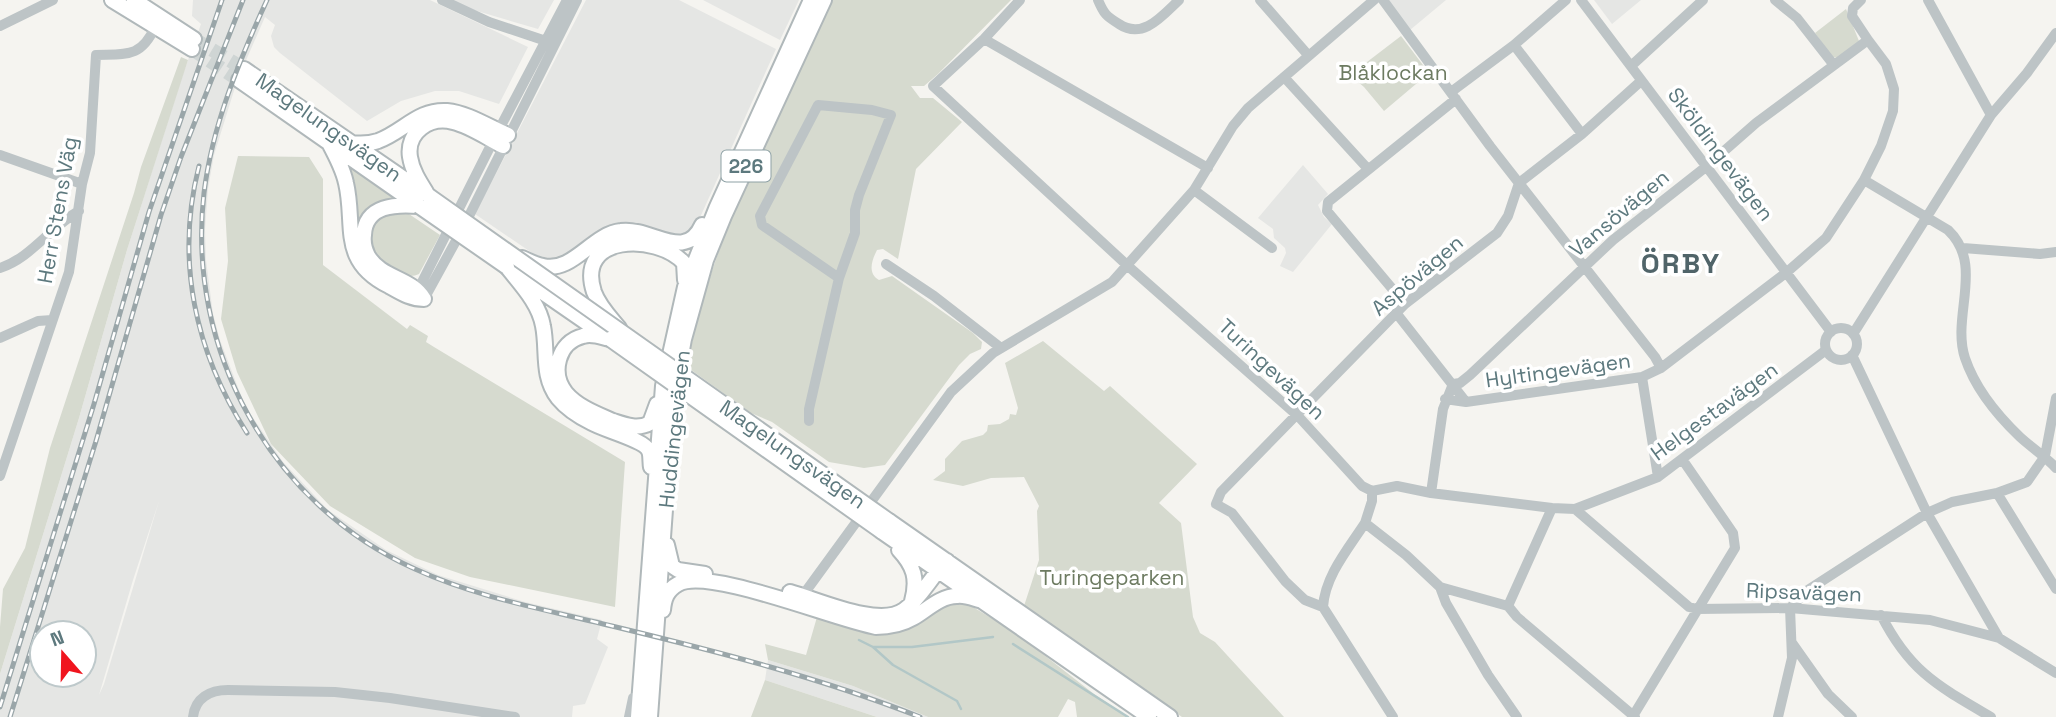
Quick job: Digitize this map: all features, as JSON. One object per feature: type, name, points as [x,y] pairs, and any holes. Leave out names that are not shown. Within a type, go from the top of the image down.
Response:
[{"type":"main road","points":[[112,0],[155,27],[193,44],[134,0]]},
{"type":"main road","name":"Huddingevägen","points":[[638,717],[663,386],[685,287],[716,209],[811,0]]},
{"type":"main road","name":"Huddingevägen","points":[[651,717],[673,399],[684,339],[706,260],[824,0]]},
{"type":"main road","name":"Magelungsvägen","points":[[424,201],[329,143],[242,75],[350,143],[424,201],[627,337],[943,569],[1170,717]]},
{"type":"main road","points":[[350,143],[368,144],[382,139],[415,119],[433,112],[448,111],[461,114],[500,138]]},
{"type":"main road","points":[[627,337],[594,292],[591,278],[594,266],[608,248],[627,242],[647,239],[680,245],[693,241],[745,130],[756,118]]},
{"type":"main road","points":[[418,295],[382,271],[369,258],[363,238],[368,220],[379,210],[424,201],[409,156],[412,140],[419,129],[435,121],[451,121],[500,138]]},
{"type":"main road","points":[[329,143],[346,181],[350,235],[359,259],[371,276],[418,295]]},
{"type":"main road","points":[[510,261],[553,267],[568,262],[598,240],[616,231],[628,230],[678,256],[684,263],[685,287]]},
{"type":"main road","points":[[510,261],[533,300],[543,325],[546,372],[569,409],[593,424],[643,444],[649,451],[654,501]]},
{"type":"main road","name":"Magelungsvägen","points":[[510,261],[610,339],[885,526]]},
{"type":"main road","points":[[557,387],[558,359],[565,347],[582,336],[610,339]]},
{"type":"main road","points":[[557,387],[596,414],[626,426],[639,427],[650,423],[663,386]]},
{"type":"main road","points":[[667,482],[667,542],[672,566],[678,570],[735,579],[876,627],[906,622],[935,603],[952,596],[979,600]]},
{"type":"main road","points":[[885,526],[913,568],[916,586],[912,601]]},
{"type":"main road","points":[[906,622],[925,603],[943,569]]},
{"type":"main road","points":[[651,717],[656,706],[664,598],[678,584],[698,581],[744,588],[876,617],[899,613],[943,569]]},
{"type":"main road","name":"Magelungsvägen","points":[[943,569],[979,600],[1149,717]]},
{"type":"street","points":[[0,26],[53,0]]},
{"type":"street","points":[[442,0],[489,22],[550,43]]},
{"type":"street","points":[[550,43],[567,0]]},
{"type":"street","points":[[418,295],[550,43],[577,0]]},
{"type":"street","points":[[1020,0],[984,39],[1208,167]]},
{"type":"street","points":[[1098,0],[1105,15],[1126,29],[1135,31],[1152,25],[1179,0]]},
{"type":"street","points":[[1260,0],[1308,54]]},
{"type":"street","points":[[800,600],[951,392],[1000,348],[1112,282],[1194,190],[1233,126],[1248,108],[1374,0]]},
{"type":"street","points":[[1383,0],[1661,368]]},
{"type":"street","points":[[1405,304],[1327,211],[1328,202],[1566,0]]},
{"type":"street","name":"Sköldingevägen","points":[[1581,0],[1831,332]]},
{"type":"street","points":[[1631,66],[1703,0]]},
{"type":"street","points":[[1775,0],[1797,18],[1833,64]]},
{"type":"street","points":[[1861,0],[1853,8],[1852,16],[1868,40]]},
{"type":"street","points":[[1928,0],[1992,115]]},
{"type":"street","name":"Herr Stens Väg","points":[[0,476],[69,272],[82,184],[90,153],[96,55],[130,54],[138,51],[155,27]]},
{"type":"street","points":[[1853,334],[1843,328],[1831,332],[1825,340],[1826,351],[1838,360],[1853,355],[1856,347],[1853,334],[1992,115],[2056,33]]},
{"type":"street","name":"Turingevägen","points":[[984,39],[933,86],[1128,266],[1298,415],[1362,486],[1372,491]]},
{"type":"street","name":"Vansövägen","points":[[1431,493],[1445,400],[1453,384],[1460,383],[1470,375],[1613,240],[1707,166],[1756,123],[1868,40]]},
{"type":"street","name":"Hyltingevägen","points":[[1445,400],[1465,402],[1643,377],[1661,368],[1787,272],[1826,238],[1864,180],[1881,146],[1893,111],[1894,89],[1886,64],[1868,40]]},
{"type":"street","points":[[1514,45],[1582,134]]},
{"type":"street","points":[[1283,77],[1368,169]]},
{"type":"street","points":[[1519,183],[1582,134],[1641,81]]},
{"type":"street","points":[[809,421],[809,409],[839,278],[855,233],[855,210],[859,195],[891,115],[872,110],[818,105],[760,216],[762,225],[839,278]]},
{"type":"street","points":[[0,156],[82,184]]},
{"type":"street","points":[[1864,180],[1948,230],[1963,248],[1966,268],[1962,346],[1965,359],[1976,383],[1992,407],[2020,437],[2056,468]]},
{"type":"street","name":"Aspövägen","points":[[1323,607],[1305,600],[1285,581],[1232,513],[1216,504],[1221,492],[1405,304],[1497,233],[1508,216],[1519,183]]},
{"type":"street","points":[[1194,190],[1272,248]]},
{"type":"street","points":[[0,268],[17,262],[64,219],[79,211]]},
{"type":"street","points":[[1963,248],[2040,254],[2056,252]]},
{"type":"street","points":[[886,264],[934,296],[1000,348]]},
{"type":"street","points":[[1397,314],[1465,402]]},
{"type":"street","points":[[0,338],[38,321],[52,320]]},
{"type":"street","name":"Helgestavägen","points":[[1372,491],[1397,486],[1431,493],[1575,509],[1658,477],[1826,351]]},
{"type":"street","points":[[1853,355],[1927,513],[1999,638]]},
{"type":"street","points":[[1643,377],[1658,477]]},
{"type":"street","points":[[1778,717],[1792,658],[1790,608],[1808,590],[1927,513],[1952,502],[1997,493],[2027,481],[2045,456],[2056,398]]},
{"type":"street","points":[[1440,587],[1508,606],[1517,617],[1634,716],[1735,548],[1733,533],[1682,459]]},
{"type":"street","points":[[1372,491],[1372,501],[1365,523],[1331,578],[1323,607],[1393,717]]},
{"type":"street","points":[[1997,493],[2056,589]]},
{"type":"street","points":[[1508,606],[1552,508]]},
{"type":"street","points":[[1575,509],[1684,603],[1697,609]]},
{"type":"street","points":[[1365,523],[1398,548],[1440,587],[1446,603],[1481,663],[1517,717]]},
{"type":"street","name":"Ripsavägen","points":[[1697,609],[1790,608],[1930,620],[1999,638],[2056,673]]},
{"type":"street","points":[[1881,615],[1901,650],[1917,669],[1939,687],[1991,717]]},
{"type":"street","points":[[1792,643],[1828,694],[1852,717]]},
{"type":"street","points":[[629,717],[633,707],[635,678],[641,665]]},
{"type":"street","points":[[193,717],[194,707],[204,696],[218,690],[228,690],[335,692],[515,717]]},
{"type":"shaded area","points":[[193,0],[430,0],[528,47],[499,104],[459,91],[435,91],[401,101],[367,121],[274,47],[271,36],[275,25],[265,17],[237,81],[214,155],[208,189],[206,260],[213,314],[245,406],[283,462],[328,510],[386,550],[438,575],[525,602],[602,620],[597,639],[608,647],[585,704],[573,706],[572,717],[0,717],[0,674],[79,418],[127,250],[201,24],[192,16]],"holes":[[[159,501],[104,684],[99,695]]]},
{"type":"shaded area","points":[[450,0],[554,0],[538,29],[467,8]]},
{"type":"shaded area","points":[[586,0],[679,0],[776,49],[693,233],[683,238],[636,222],[614,224],[569,252],[550,259],[538,257],[475,214]]},
{"type":"shaded area","points":[[703,0],[799,0],[780,40]]},
{"type":"shaded area","points":[[1388,0],[1446,0],[1410,30]]},
{"type":"shaded area","points":[[1594,0],[1641,0],[1612,24]]},
{"type":"shaded area","points":[[1303,165],[1328,194],[1318,205],[1324,217],[1332,224],[1293,272],[1280,266],[1286,253],[1285,248],[1274,238],[1273,229],[1258,218]]},
{"type":"shaded area","points":[[768,660],[853,686],[928,717],[877,717],[765,680]]},
{"type":"green space","points":[[833,0],[1011,0],[938,74],[924,86],[911,86],[920,98],[933,98],[962,122],[916,169],[898,259],[883,249],[877,250],[872,266],[873,274],[879,280],[892,276],[973,333],[982,342],[981,349],[970,354],[959,365],[885,465],[864,468],[829,462],[772,422],[751,413],[687,367],[712,271],[729,225],[768,134]]},
{"type":"green space","points":[[1846,9],[1859,41],[1838,58],[1832,57],[1815,33]]},
{"type":"green space","name":"Blåklockan","points":[[1401,36],[1429,73],[1384,111],[1350,75]]},
{"type":"green space","points":[[181,57],[188,60],[127,250],[79,418],[0,674],[3,589],[25,548],[50,448],[141,167]]},
{"type":"green space","points":[[238,156],[309,157],[323,179],[323,265],[407,329],[410,325],[428,336],[426,342],[625,462],[615,607],[470,577],[415,558],[330,506],[271,444],[237,372],[221,319],[228,261],[225,208]]},
{"type":"green space","points":[[344,163],[395,198],[371,211],[359,237]]},
{"type":"green space","points":[[388,212],[406,212],[440,235],[419,274],[400,274],[381,261],[374,251],[369,231],[375,221]]},
{"type":"green space","name":"Turingeparken","points":[[1043,341],[1104,391],[1110,386],[1197,464],[1159,503],[1181,523],[1193,617],[1200,633],[1215,642],[1284,717],[1182,717],[1024,606],[1039,560],[1039,506],[1024,477],[991,478],[963,486],[933,480],[945,471],[945,459],[962,441],[983,435],[988,425],[1000,424],[1009,419],[1010,414],[1016,415],[1018,408],[1005,363]]},
{"type":"green space","points":[[960,602],[968,604],[1016,633],[1128,717],[1077,717],[1075,702],[1068,699],[1058,717],[928,717],[853,686],[768,660],[765,644],[806,655],[817,617],[875,630],[898,631],[914,626]]},
{"type":"green space","points":[[765,680],[877,717],[751,717]]},
{"type":"waterway","points":[[859,640],[873,647],[912,647],[993,637]]},
{"type":"waterway","points":[[1013,644],[1128,717]]},
{"type":"waterway","points":[[873,647],[893,665],[957,701],[961,709]]},
{"type":"tunnel","points":[[194,39],[244,69]]},
{"type":"tunnel","points":[[192,49],[239,80]]},
{"type":"railway","points":[[0,707],[94,404],[149,212],[222,0]]},
{"type":"railway","points":[[10,717],[96,441],[161,215],[243,0]]},
{"type":"railway","points":[[267,0],[246,46],[213,143],[204,193],[202,251],[209,308],[225,363],[248,415],[280,463],[318,505],[364,541],[415,569],[463,588],[770,667],[920,717]]},
{"type":"railway","points":[[199,166],[189,236],[194,304],[214,370],[247,433]]},
{"type":"district","name":"ÖRBY","points":[[1681,263]]}]
